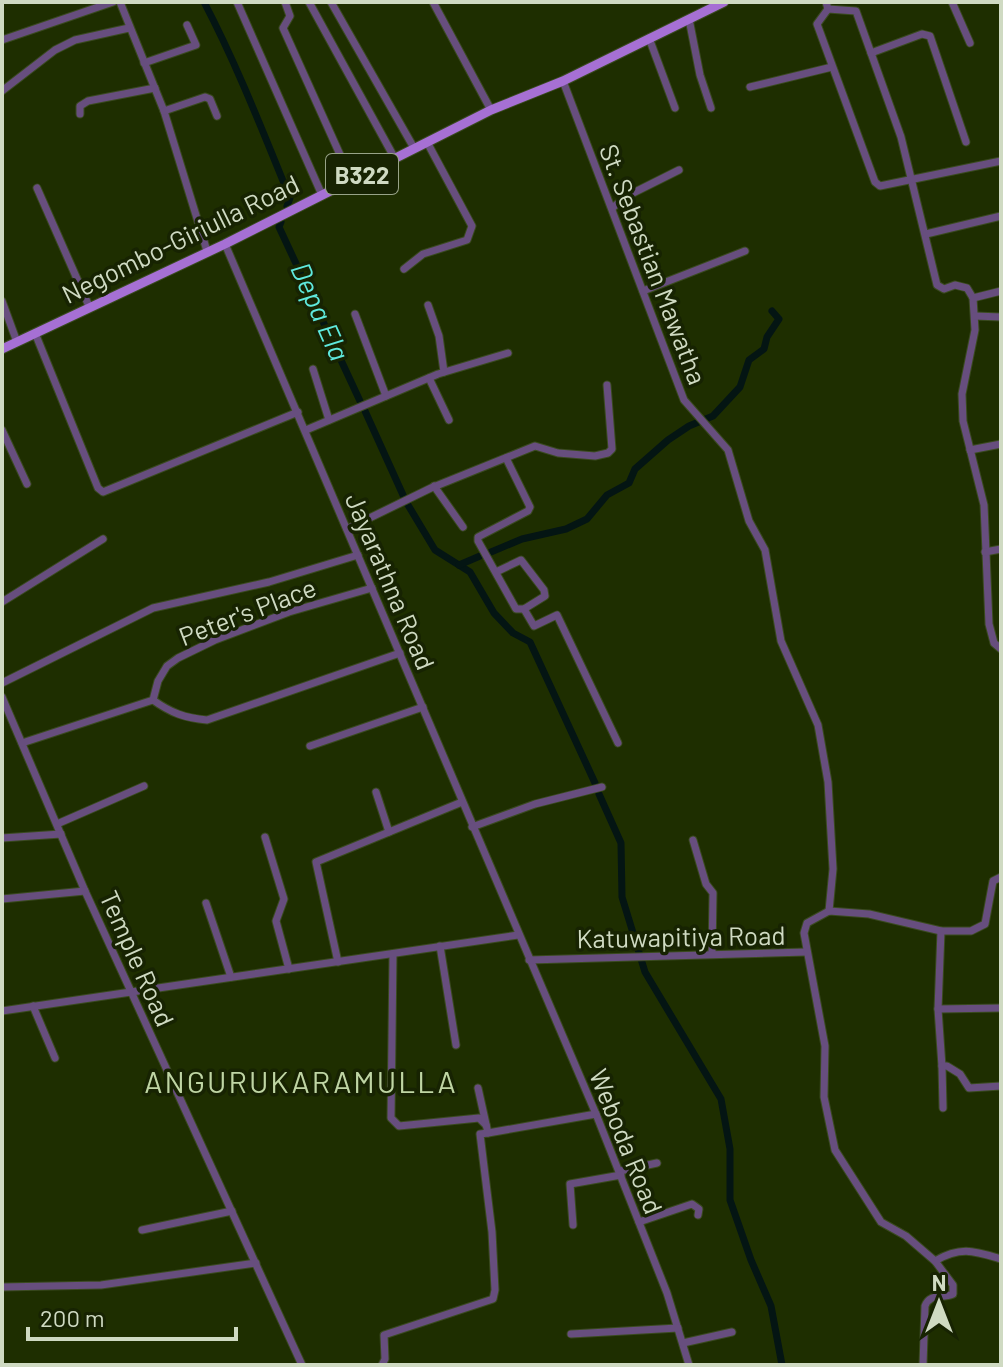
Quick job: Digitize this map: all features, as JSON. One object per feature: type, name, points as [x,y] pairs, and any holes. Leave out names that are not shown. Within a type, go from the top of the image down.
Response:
[{"type":"main road","name":"Negombo-Giriulla Road","points":[[2,349],[225,244],[491,110],[563,81],[724,2]]},
{"type":"street","points":[[2,40],[113,2]]},
{"type":"street","points":[[120,2],[164,111],[207,251]]},
{"type":"street","points":[[237,2],[322,195]]},
{"type":"street","points":[[285,2],[290,16],[283,28],[351,179]]},
{"type":"street","points":[[309,2],[394,157]]},
{"type":"street","points":[[331,2],[414,148]]},
{"type":"street","points":[[433,2],[491,110]]},
{"type":"street","points":[[952,2],[970,43]]},
{"type":"street","points":[[1001,161],[912,179],[880,186],[875,182],[817,24],[827,6],[856,11],[912,179],[937,285],[944,289],[955,285],[967,288],[973,298],[975,330],[962,394],[963,421],[984,505],[989,624],[994,643],[1001,649]]},
{"type":"street","points":[[689,19],[700,75],[711,108]]},
{"type":"street","points":[[144,63],[196,45],[187,25]]},
{"type":"street","points":[[2,91],[75,40],[129,28]]},
{"type":"street","points":[[871,53],[922,34],[930,36],[966,142]]},
{"type":"street","points":[[649,38],[675,108]]},
{"type":"street","points":[[750,87],[832,67]]},
{"type":"street","name":"St. Sebastian Mawatha","points":[[563,81],[684,400],[728,450],[749,521],[765,550],[781,641],[818,725],[828,782],[833,869],[829,911]]},
{"type":"street","points":[[80,114],[80,106],[88,101],[155,88]]},
{"type":"street","points":[[164,111],[205,97],[210,99],[217,116]]},
{"type":"street","points":[[404,269],[423,254],[467,240],[471,234],[472,226],[427,142]]},
{"type":"street","points":[[612,208],[629,195],[679,170]]},
{"type":"street","points":[[37,188],[89,306]]},
{"type":"street","points":[[926,234],[1001,216]]},
{"type":"street","name":"Jayarathna Road","points":[[225,244],[518,935]]},
{"type":"street","points":[[643,291],[745,251]]},
{"type":"street","points":[[973,298],[1001,291]]},
{"type":"street","points":[[2,301],[17,342]]},
{"type":"street","points":[[428,305],[439,336],[444,372]]},
{"type":"street","points":[[355,314],[386,396]]},
{"type":"street","points":[[975,316],[1001,317]]},
{"type":"street","points":[[35,333],[98,488],[103,492],[298,412]]},
{"type":"street","points":[[306,430],[444,372],[508,353]]},
{"type":"street","points":[[313,369],[329,420]]},
{"type":"street","points":[[429,378],[449,420]]},
{"type":"street","points":[[347,529],[434,486],[535,446],[558,453],[595,456],[608,453],[612,449],[607,385]]},
{"type":"street","points":[[2,430],[27,484]]},
{"type":"street","points":[[970,450],[1001,444]]},
{"type":"street","points":[[496,572],[521,560],[544,590],[545,596],[524,609],[516,609],[496,572],[478,537],[528,511],[530,507],[506,458]]},
{"type":"street","points":[[434,486],[463,527]]},
{"type":"street","points":[[2,602],[103,539]]},
{"type":"street","points":[[985,552],[1001,549]]},
{"type":"street","points":[[2,683],[153,608],[269,582],[358,555]]},
{"type":"street","name":"Peter's Place","points":[[153,700],[158,681],[167,666],[178,658],[215,640],[289,612],[372,588]]},
{"type":"street","points":[[524,609],[534,626],[557,615],[618,743]]},
{"type":"street","points":[[22,743],[153,700],[170,713],[187,719],[207,720],[400,653]]},
{"type":"street","name":"Temple Road","points":[[3,699],[85,891],[302,1365]]},
{"type":"street","points":[[310,746],[423,707]]},
{"type":"street","points":[[57,824],[144,786]]},
{"type":"street","points":[[472,827],[535,804],[602,787]]},
{"type":"street","points":[[376,792],[389,832]]},
{"type":"street","points":[[338,962],[316,862],[462,802]]},
{"type":"street","points":[[2,838],[61,834]]},
{"type":"street","points":[[265,837],[284,899],[276,921],[289,969]]},
{"type":"street","points":[[693,840],[706,884],[713,893],[712,954]]},
{"type":"street","points":[[829,911],[869,914],[941,931],[971,931],[985,924],[993,881],[1001,877]]},
{"type":"street","points":[[2,899],[85,891]]},
{"type":"street","points":[[206,903],[231,977]]},
{"type":"street","name":"Katuwapitiya Road","points":[[529,960],[712,954],[792,955],[806,952],[804,933],[807,923],[829,911]]},
{"type":"street","points":[[941,931],[938,1009],[943,1108]]},
{"type":"street","points":[[2,1011],[518,935]]},
{"type":"street","name":"Weboda Road","points":[[518,935],[620,1173],[689,1365]]},
{"type":"street","points":[[440,946],[456,1045]]},
{"type":"street","points":[[806,952],[825,1046],[824,1097],[835,1150],[881,1222],[906,1236],[935,1261],[954,1290],[947,1297],[928,1300],[925,1306],[923,1365]]},
{"type":"street","points":[[393,954],[391,1118],[399,1126],[479,1118],[487,1129]]},
{"type":"street","points":[[33,1006],[55,1058]]},
{"type":"street","points":[[938,1009],[1001,1008]]},
{"type":"street","points":[[942,1066],[960,1074],[969,1088],[1001,1086]]},
{"type":"street","points":[[478,1088],[487,1129]]},
{"type":"street","points":[[382,1365],[385,1359],[384,1335],[493,1299],[492,1232],[480,1134],[487,1129],[596,1114]]},
{"type":"street","points":[[573,1225],[570,1184],[657,1163]]},
{"type":"street","points":[[639,1222],[692,1204],[699,1209],[698,1215]]},
{"type":"street","points":[[142,1230],[232,1211]]},
{"type":"street","points":[[935,1261],[951,1252],[963,1250],[1001,1259]]},
{"type":"street","points":[[2,1287],[101,1285],[256,1263]]},
{"type":"street","points":[[571,1334],[678,1328]]},
{"type":"street","points":[[683,1343],[732,1332]]},
{"type":"waterway","points":[[204,2],[239,74],[290,198],[287,206]]},
{"type":"waterway","name":"Depa Ela","points":[[281,222],[279,227],[360,401]]},
{"type":"waterway","points":[[491,552],[522,539],[566,529],[587,519],[607,495],[629,483],[635,469],[668,440],[689,426],[713,416],[740,387],[749,360],[764,349],[767,337],[779,319],[772,311]]},
{"type":"waterway","points":[[365,411],[403,495]]},
{"type":"waterway","points":[[408,505],[435,550],[470,572],[494,613],[513,633],[530,642],[595,783]]},
{"type":"waterway","points":[[459,565],[480,556]]},
{"type":"waterway","points":[[599,794],[621,843],[622,897],[645,972],[721,1099],[730,1149],[730,1200],[771,1306],[782,1365]]},
{"type":"district","name":"ANGURUKARAMULLA","points":[[301,1081]]}]
